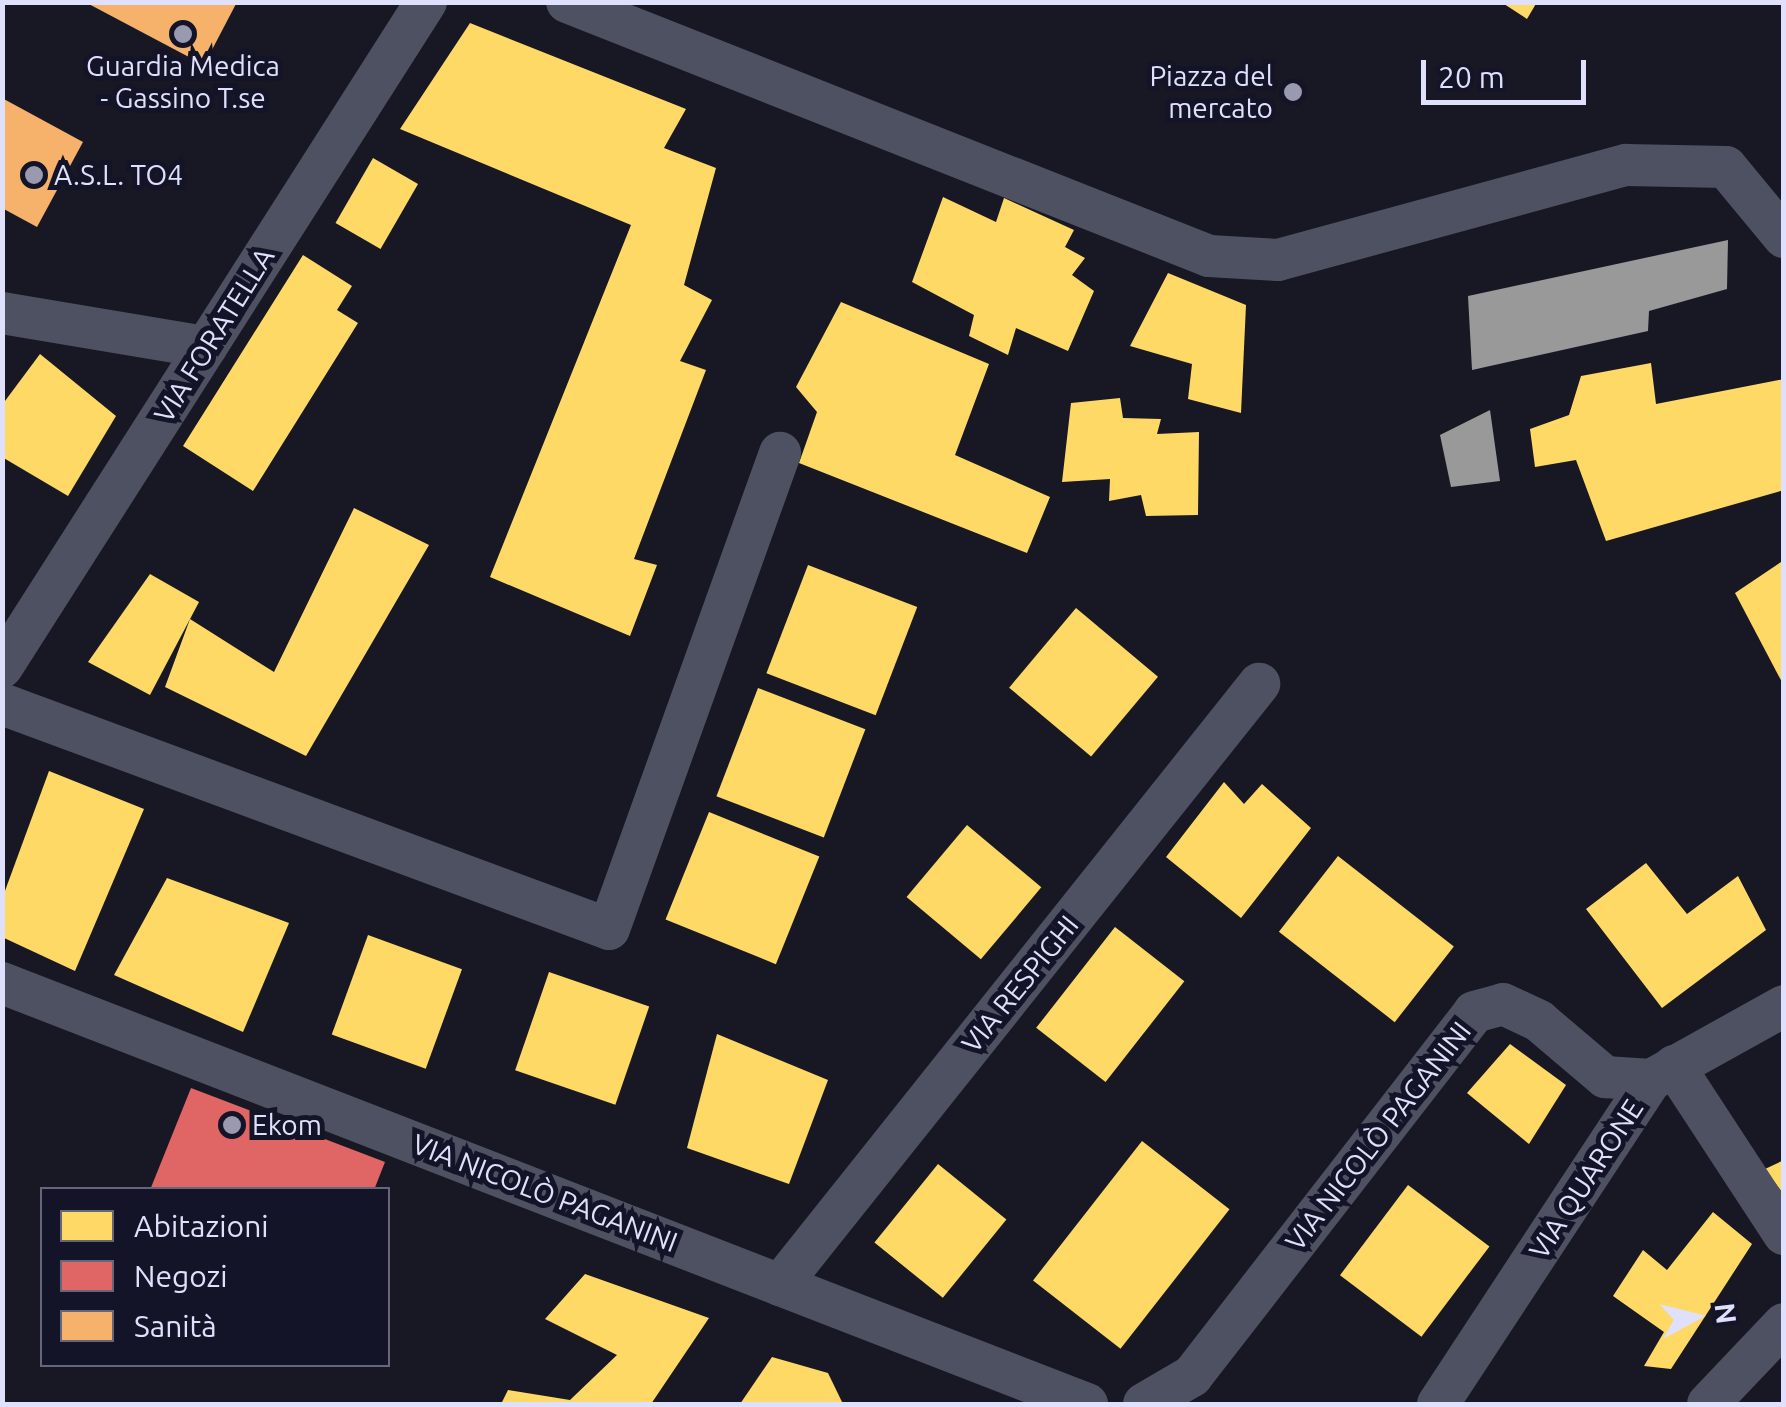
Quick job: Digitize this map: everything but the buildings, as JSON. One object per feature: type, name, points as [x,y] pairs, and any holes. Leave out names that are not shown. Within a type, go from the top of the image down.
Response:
[{"type":"street","name":"VIA FORATELLA","points":[[2,667],[426,2]]},
{"type":"street","points":[[568,2],[1209,256],[1278,260],[1626,165],[1726,167],[1783,236]]},
{"type":"street","points":[[2,313],[206,347]]},
{"type":"street","points":[[2,704],[609,929],[780,453]]},
{"type":"street","name":"VIA RESPIGHI","points":[[780,1284],[1259,684]]},
{"type":"street","name":"VIA NICOLÒ PAGANINI","points":[[2,983],[1087,1404]]},
{"type":"street","name":"VIA NICOLÒ PAGANINI","points":[[1144,1404],[1192,1376],[1474,1012],[1503,1004],[1539,1021],[1605,1077],[1663,1073]]},
{"type":"street","name":"VIA QUARONE","points":[[1438,1404],[1663,1073],[1784,1006]]},
{"type":"street","points":[[1663,1073],[1784,1234]]},
{"type":"street","points":[[1708,1404],[1784,1324]]},
{"type":"place","name":"Guardia Medica - Gassino T.se","points":[[183,34]]},
{"type":"place","name":"Piazza del mercato","points":[[1293,92]]},
{"type":"place","name":"A.S.L. TO4","points":[[34,175]]},
{"type":"place","name":"Ekom","points":[[232,1125]]}]
